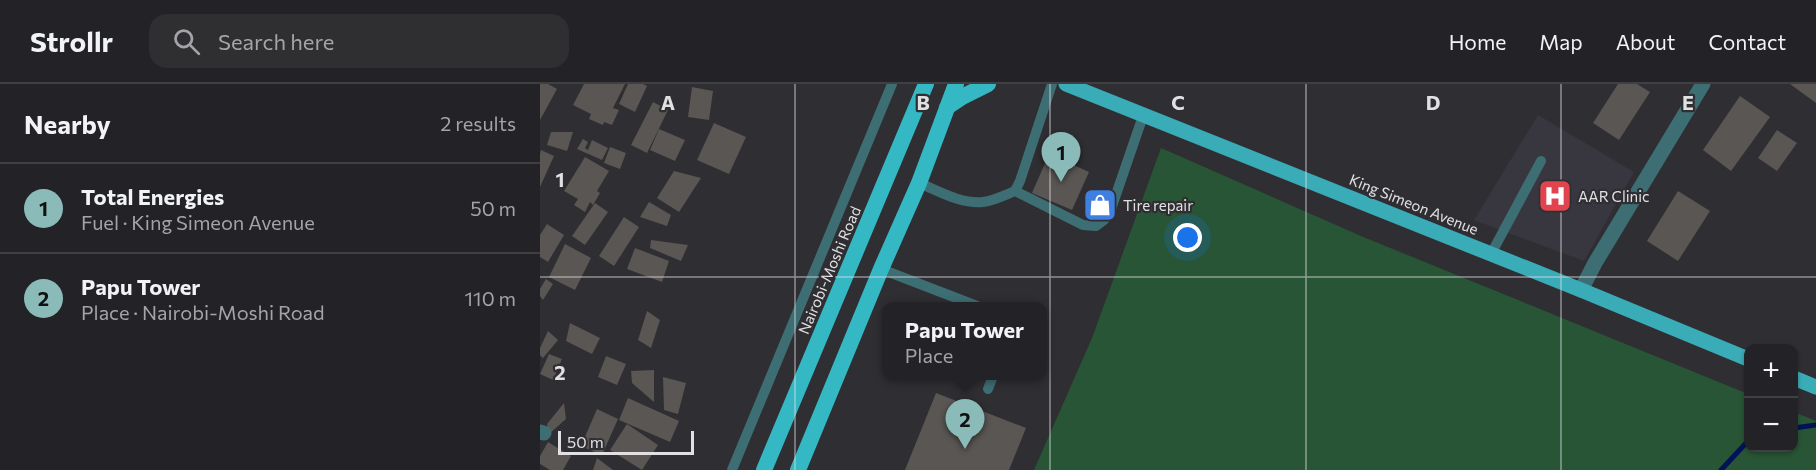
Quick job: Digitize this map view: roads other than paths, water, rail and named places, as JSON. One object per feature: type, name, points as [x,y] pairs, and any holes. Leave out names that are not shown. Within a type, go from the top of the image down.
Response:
[{"type":"highway","name":"Nairobi-Moshi Road","points":[[764,470],[926,84]]},
{"type":"highway","points":[[798,470],[880,269],[919,183],[956,84]]},
{"type":"highway","points":[[947,107],[988,84]]},
{"type":"main road","name":"King Simeon Avenue","points":[[1066,84],[1744,357]]},
{"type":"main road","points":[[1798,380],[1816,387]]},
{"type":"street","points":[[1581,290],[1703,84]]},
{"type":"lane","points":[[732,470],[892,84]]},
{"type":"lane","points":[[919,183],[958,200],[970,202],[985,202],[1015,191],[1052,84]]},
{"type":"lane","points":[[1015,191],[1083,225],[1096,226],[1110,212],[1143,116]]},
{"type":"lane","points":[[1491,254],[1541,161]]},
{"type":"lane","points":[[880,269],[967,302]]},
{"type":"lane","points":[[988,389],[991,380]]},
{"type":"waterway","points":[[1798,427],[1816,425]]},
{"type":"waterway","points":[[1721,470],[1744,445]]},
{"type":"place","name":"Total Energies","points":[[1061,182]]},
{"type":"place","name":"AAR Clinic","points":[[1555,196]]},
{"type":"place","name":"Tire repair","points":[[1100,205]]},
{"type":"place","name":"Papu Tower","points":[[965,449]]}]
